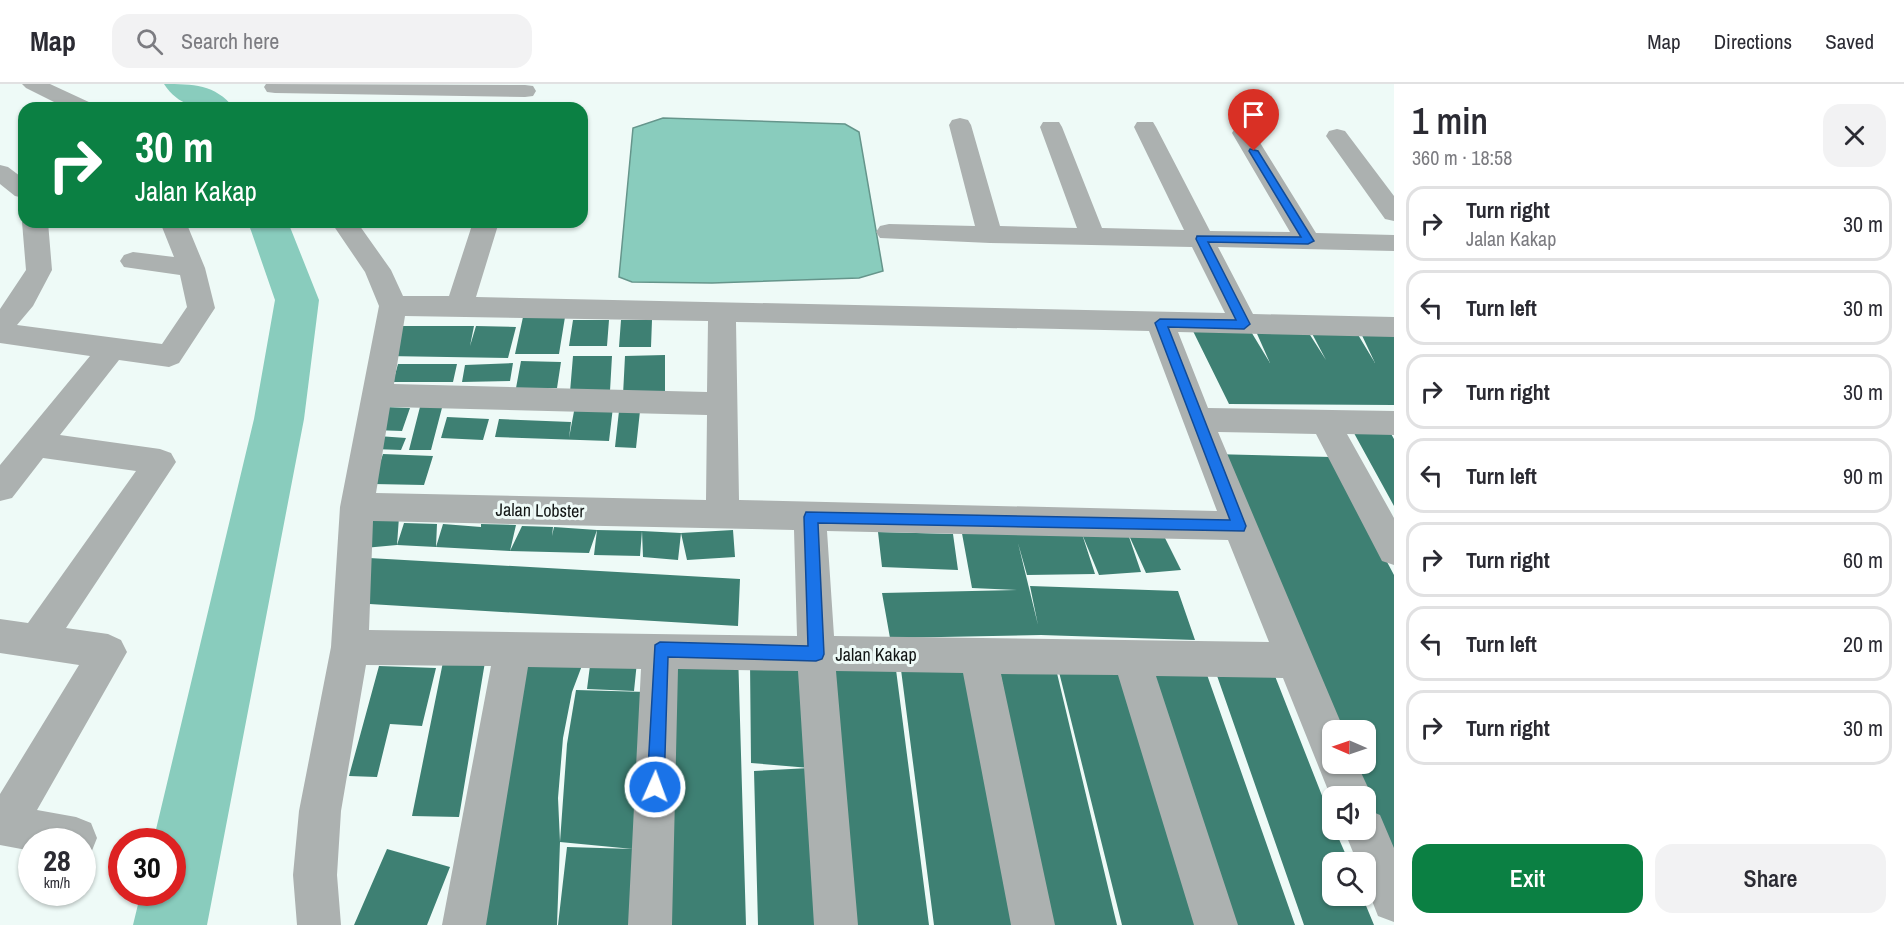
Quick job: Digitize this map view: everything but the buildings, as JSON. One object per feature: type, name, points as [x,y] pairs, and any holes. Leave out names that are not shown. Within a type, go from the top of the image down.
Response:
[{"type":"street","points":[[33,84],[70,102]]},
{"type":"street","points":[[272,85],[338,88],[421,100],[524,94]]},
{"type":"street","points":[[272,85],[287,102]]},
{"type":"street","points":[[329,102],[338,88]]},
{"type":"street","points":[[960,125],[990,234]]},
{"type":"street","points":[[1145,127],[1244,324]]},
{"type":"street","points":[[1051,128],[1093,237]]},
{"type":"street","points":[[1243,133],[1308,241]]},
{"type":"street","points":[[1337,136],[1394,213]]},
{"type":"street","points":[[0,328],[23,299],[39,270],[36,228]]},
{"type":"street","points":[[0,333],[169,356],[201,308],[192,268],[175,228]]},
{"type":"street","points":[[319,925],[315,875],[320,811],[350,647],[357,507],[393,306],[378,270],[349,228]]},
{"type":"street","points":[[362,246],[370,228]]},
{"type":"street","points":[[460,306],[484,228]]},
{"type":"street","points":[[889,232],[1394,243]]},
{"type":"street","points":[[133,261],[192,268]]},
{"type":"street","points":[[393,306],[722,311],[1394,327]]},
{"type":"street","points":[[722,311],[723,514]]},
{"type":"street","points":[[1160,323],[1239,526],[1322,726]]},
{"type":"street","points":[[0,488],[112,348]]},
{"type":"street","points":[[378,395],[722,404]]},
{"type":"street","points":[[1197,420],[1394,423]]},
{"type":"street","points":[[1325,422],[1389,533]]},
{"type":"street","points":[[35,444],[160,462],[37,641]]},
{"type":"street","name":"Jalan Lobster","points":[[357,507],[1239,526]]},
{"type":"street","points":[[810,517],[816,654],[836,925]]},
{"type":"street","points":[[0,636],[108,652],[3,824],[24,828]]},
{"type":"street","name":"Jalan Kakap","points":[[350,647],[1295,660]]},
{"type":"street","points":[[464,925],[513,648]]},
{"type":"street","points":[[650,925],[660,650]]},
{"type":"street","points":[[978,655],[1033,925]]},
{"type":"street","points":[[1131,658],[1216,925]]},
{"type":"street","points":[[1369,840],[1394,900]]},
{"type":"shaded area","points":[[663,118],[845,124],[859,132],[883,271],[859,278],[712,283],[632,282],[619,277],[633,128]]},
{"type":"waterway","points":[[181,84],[207,102]]},
{"type":"waterway","points":[[170,925],[279,419],[297,300],[270,228]]},
{"type":"route","points":[[655,787],[660,650],[816,654],[810,517],[1239,526],[1160,323],[1244,324],[1201,239],[1308,241],[1254,151]]}]
